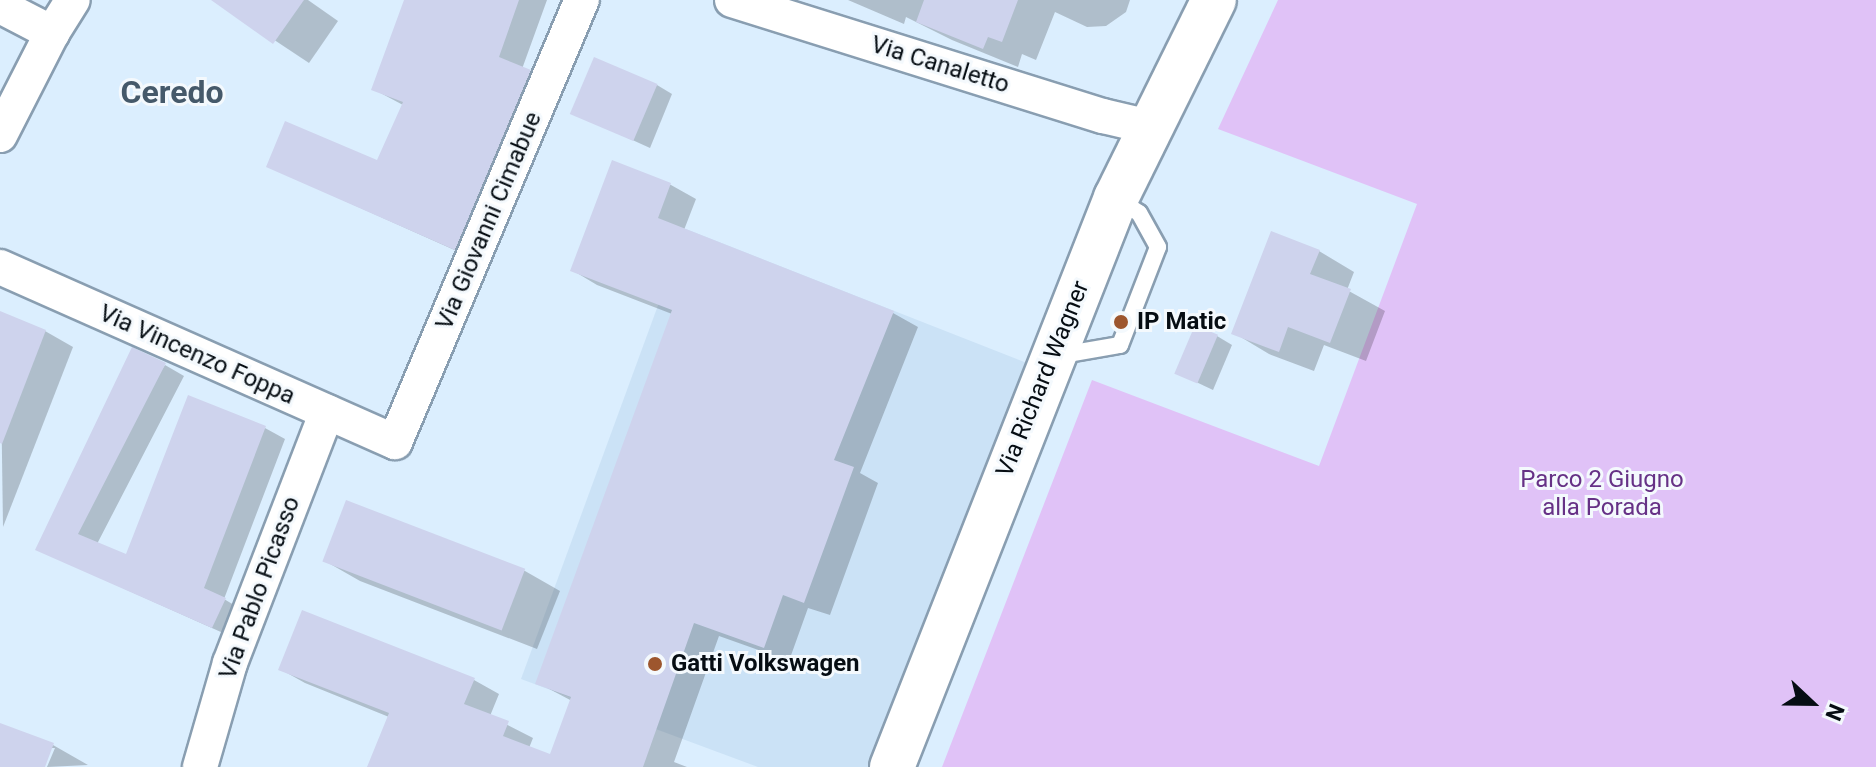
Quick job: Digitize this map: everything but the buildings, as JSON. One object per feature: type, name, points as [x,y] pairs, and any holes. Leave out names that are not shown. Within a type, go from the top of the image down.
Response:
[{"type":"street","points":[[0,135],[52,33],[73,0]]},
{"type":"street","name":"Via Giovanni Cimabue","points":[[395,442],[582,0]]},
{"type":"street","name":"Via Canaletto","points":[[732,0],[1103,116],[1150,127]]},
{"type":"street","name":"Via Richard Wagner","points":[[892,767],[1051,356],[1116,198],[1214,0]]},
{"type":"street","points":[[0,6],[52,33]]},
{"type":"street","name":"Via Vincenzo Foppa","points":[[0,267],[395,442]]},
{"type":"street","name":"Via Pablo Picasso","points":[[200,767],[230,663],[327,412]]},
{"type":"lane","points":[[1051,356],[1120,345],[1158,247],[1139,213],[1116,198]]},
{"type":"shaded area","points":[[686,229],[1037,367],[883,767],[758,767],[521,679]]},
{"type":"green space","name":"Parco 2 Giugno alla Porada","points":[[1278,0],[1876,0],[1876,767],[942,767],[1092,380],[1319,466],[1417,204],[1218,129]]},
{"type":"place","name":"IP Matic","points":[[1121,322]]},
{"type":"place","name":"Gatti Volkswagen","points":[[655,664]]},
{"type":"district","name":"Ceredo","points":[[172,92]]}]
